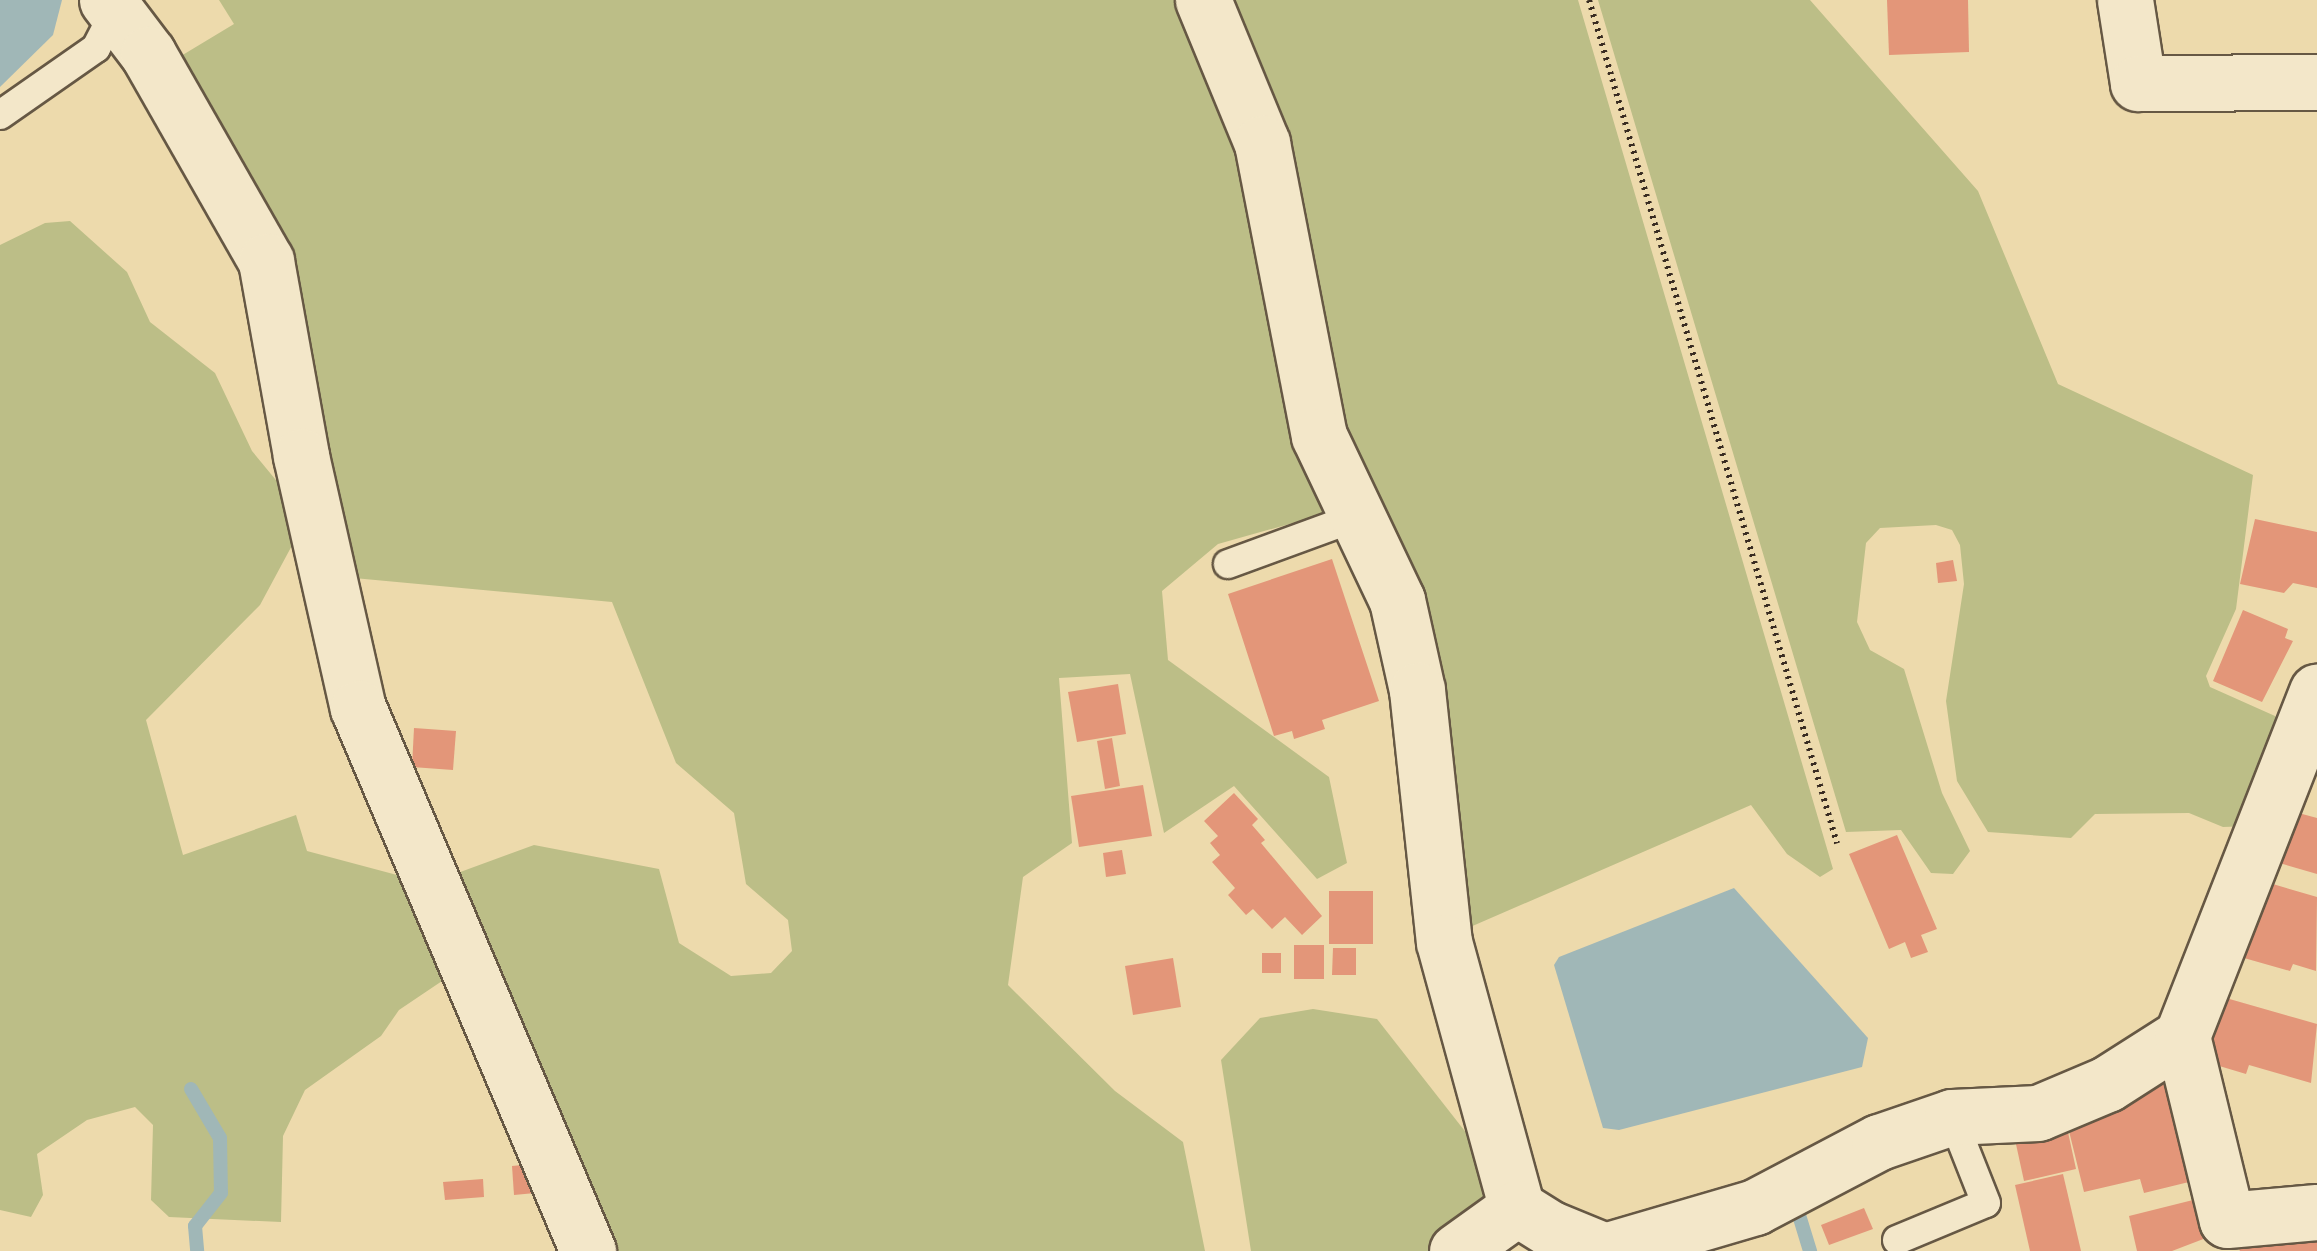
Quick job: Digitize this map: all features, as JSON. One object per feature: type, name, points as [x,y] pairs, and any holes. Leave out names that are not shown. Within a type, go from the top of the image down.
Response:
[{"type":"street","points":[[1203,0],[1262,143],[1319,436],[1397,600],[1417,690],[1444,942],[1517,1208],[1605,1251],[1755,1207],[1878,1142],[1952,1117],[2038,1114],[2107,1084],[2182,1036]]},
{"type":"street","points":[[2124,0],[2138,83],[2317,82]]},
{"type":"street","points":[[111,6],[148,54],[266,260],[301,456],[358,708],[588,1251]]},
{"type":"street","points":[[2317,691],[2182,1036],[2220,1236],[2317,1212]]},
{"type":"street","points":[[1457,1251],[1517,1208]]},
{"type":"lane","points":[[0,115],[96,48],[111,6]]},
{"type":"lane","points":[[1228,564],[1358,516]]},
{"type":"lane","points":[[1896,1240],[1986,1203],[1952,1117]]},
{"type":"path","points":[[1589,0],[1836,843]]},
{"type":"green space","points":[[219,0],[1175,0],[1249,181],[1332,512],[1218,544],[1162,591],[1168,660],[1329,777],[1347,863],[1317,879],[1234,786],[1164,833],[1130,674],[1059,678],[1072,843],[1023,877],[1008,985],[1115,1091],[1183,1142],[1205,1251],[613,1251],[444,878],[534,845],[659,869],[679,943],[731,976],[771,973],[792,951],[788,920],[746,884],[734,813],[676,763],[612,602],[343,577],[171,62],[234,24]]},
{"type":"green space","points":[[1232,0],[1578,0],[1833,869],[1820,877],[1787,854],[1751,805],[1461,931],[1338,425],[1277,139]]},
{"type":"green space","points":[[1598,0],[1810,0],[1978,191],[2058,384],[2253,475],[2236,609],[2206,676],[2210,687],[2275,716],[2281,726],[2249,826],[2223,827],[2189,813],[2095,814],[2071,838],[1988,832],[1957,781],[1946,701],[1964,584],[1960,545],[1952,530],[1936,525],[1880,528],[1866,543],[1857,622],[1870,650],[1904,669],[1942,793],[1970,851],[1953,874],[1931,873],[1901,830],[1846,832]]},
{"type":"green space","points":[[70,221],[127,272],[150,322],[215,373],[252,451],[294,502],[296,538],[260,605],[146,720],[183,855],[296,815],[307,851],[397,875],[445,955],[445,979],[399,1010],[381,1036],[305,1090],[283,1136],[281,1222],[169,1217],[151,1200],[153,1125],[135,1107],[87,1120],[37,1154],[43,1195],[31,1217],[0,1210],[0,245],[45,223]]},
{"type":"green space","points":[[1313,1009],[1377,1019],[1482,1153],[1491,1205],[1430,1251],[1251,1251],[1221,1060],[1260,1018]]},
{"type":"water","points":[[0,0],[62,0],[53,35],[0,87]]},
{"type":"water","points":[[1734,888],[1868,1038],[1862,1067],[1619,1130],[1603,1128],[1554,965],[1559,957]]},
{"type":"building","points":[[1887,0],[1968,0],[1969,52],[1889,55]]},
{"type":"building","points":[[2255,519],[2317,532],[2317,588],[2293,583],[2284,593],[2240,584]]},
{"type":"building","points":[[1332,559],[1379,701],[1322,720],[1325,729],[1294,739],[1292,731],[1274,736],[1228,594]]},
{"type":"building","points":[[1953,560],[1957,581],[1938,583],[1936,563]]},
{"type":"building","points":[[2243,610],[2288,629],[2285,638],[2293,641],[2262,702],[2213,681]]},
{"type":"building","points":[[1118,684],[1126,734],[1077,742],[1068,692]]},
{"type":"building","points":[[414,728],[456,731],[453,770],[412,767]]},
{"type":"building","points":[[1112,738],[1120,786],[1105,789],[1097,741]]},
{"type":"building","points":[[1143,785],[1152,836],[1079,847],[1071,796]]},
{"type":"building","points":[[1234,793],[1258,819],[1252,825],[1265,840],[1261,843],[1322,916],[1302,935],[1285,917],[1272,929],[1253,909],[1246,915],[1228,895],[1235,888],[1212,862],[1220,855],[1210,843],[1218,836],[1204,821]]},
{"type":"building","points":[[2291,811],[2317,818],[2317,874],[2276,862]]},
{"type":"building","points":[[1897,835],[1937,929],[1921,935],[1928,952],[1911,958],[1905,942],[1889,949],[1849,854]]},
{"type":"building","points":[[1122,850],[1126,874],[1106,877],[1103,853]]},
{"type":"building","points":[[2266,882],[2317,897],[2316,971],[2293,964],[2290,971],[2244,958]]},
{"type":"building","points":[[1329,891],[1373,891],[1373,944],[1329,944]]},
{"type":"building","points":[[1294,945],[1324,945],[1324,979],[1294,979]]},
{"type":"building","points":[[1333,948],[1356,948],[1356,975],[1332,975]]},
{"type":"building","points":[[1262,953],[1281,953],[1281,973],[1262,973]]},
{"type":"building","points":[[1173,958],[1181,1007],[1133,1015],[1125,966]]},
{"type":"building","points":[[2226,998],[2317,1024],[2311,1083],[2249,1065],[2246,1074],[2206,1062]]},
{"type":"building","points":[[2171,1083],[2193,1181],[2144,1193],[2140,1179],[2084,1192],[2067,1123],[2127,1092]]},
{"type":"building","points":[[2066,1123],[2076,1169],[2024,1181],[2014,1135]]},
{"type":"building","points":[[532,1164],[535,1193],[514,1195],[512,1166]]},
{"type":"building","points":[[2063,1174],[2081,1251],[2030,1251],[2015,1185]]},
{"type":"building","points":[[483,1179],[484,1197],[445,1200],[443,1182]]},
{"type":"building","points":[[2197,1199],[2206,1238],[2172,1251],[2137,1251],[2129,1216]]},
{"type":"building","points":[[1864,1208],[1873,1229],[1829,1245],[1821,1225]]},
{"type":"building","points":[[2317,1237],[2317,1251],[2239,1249]]},
{"type":"waterway","points":[[191,1089],[220,1138],[221,1193],[195,1226],[197,1251]]},
{"type":"waterway","points":[[1799,1215],[1810,1251]]}]
